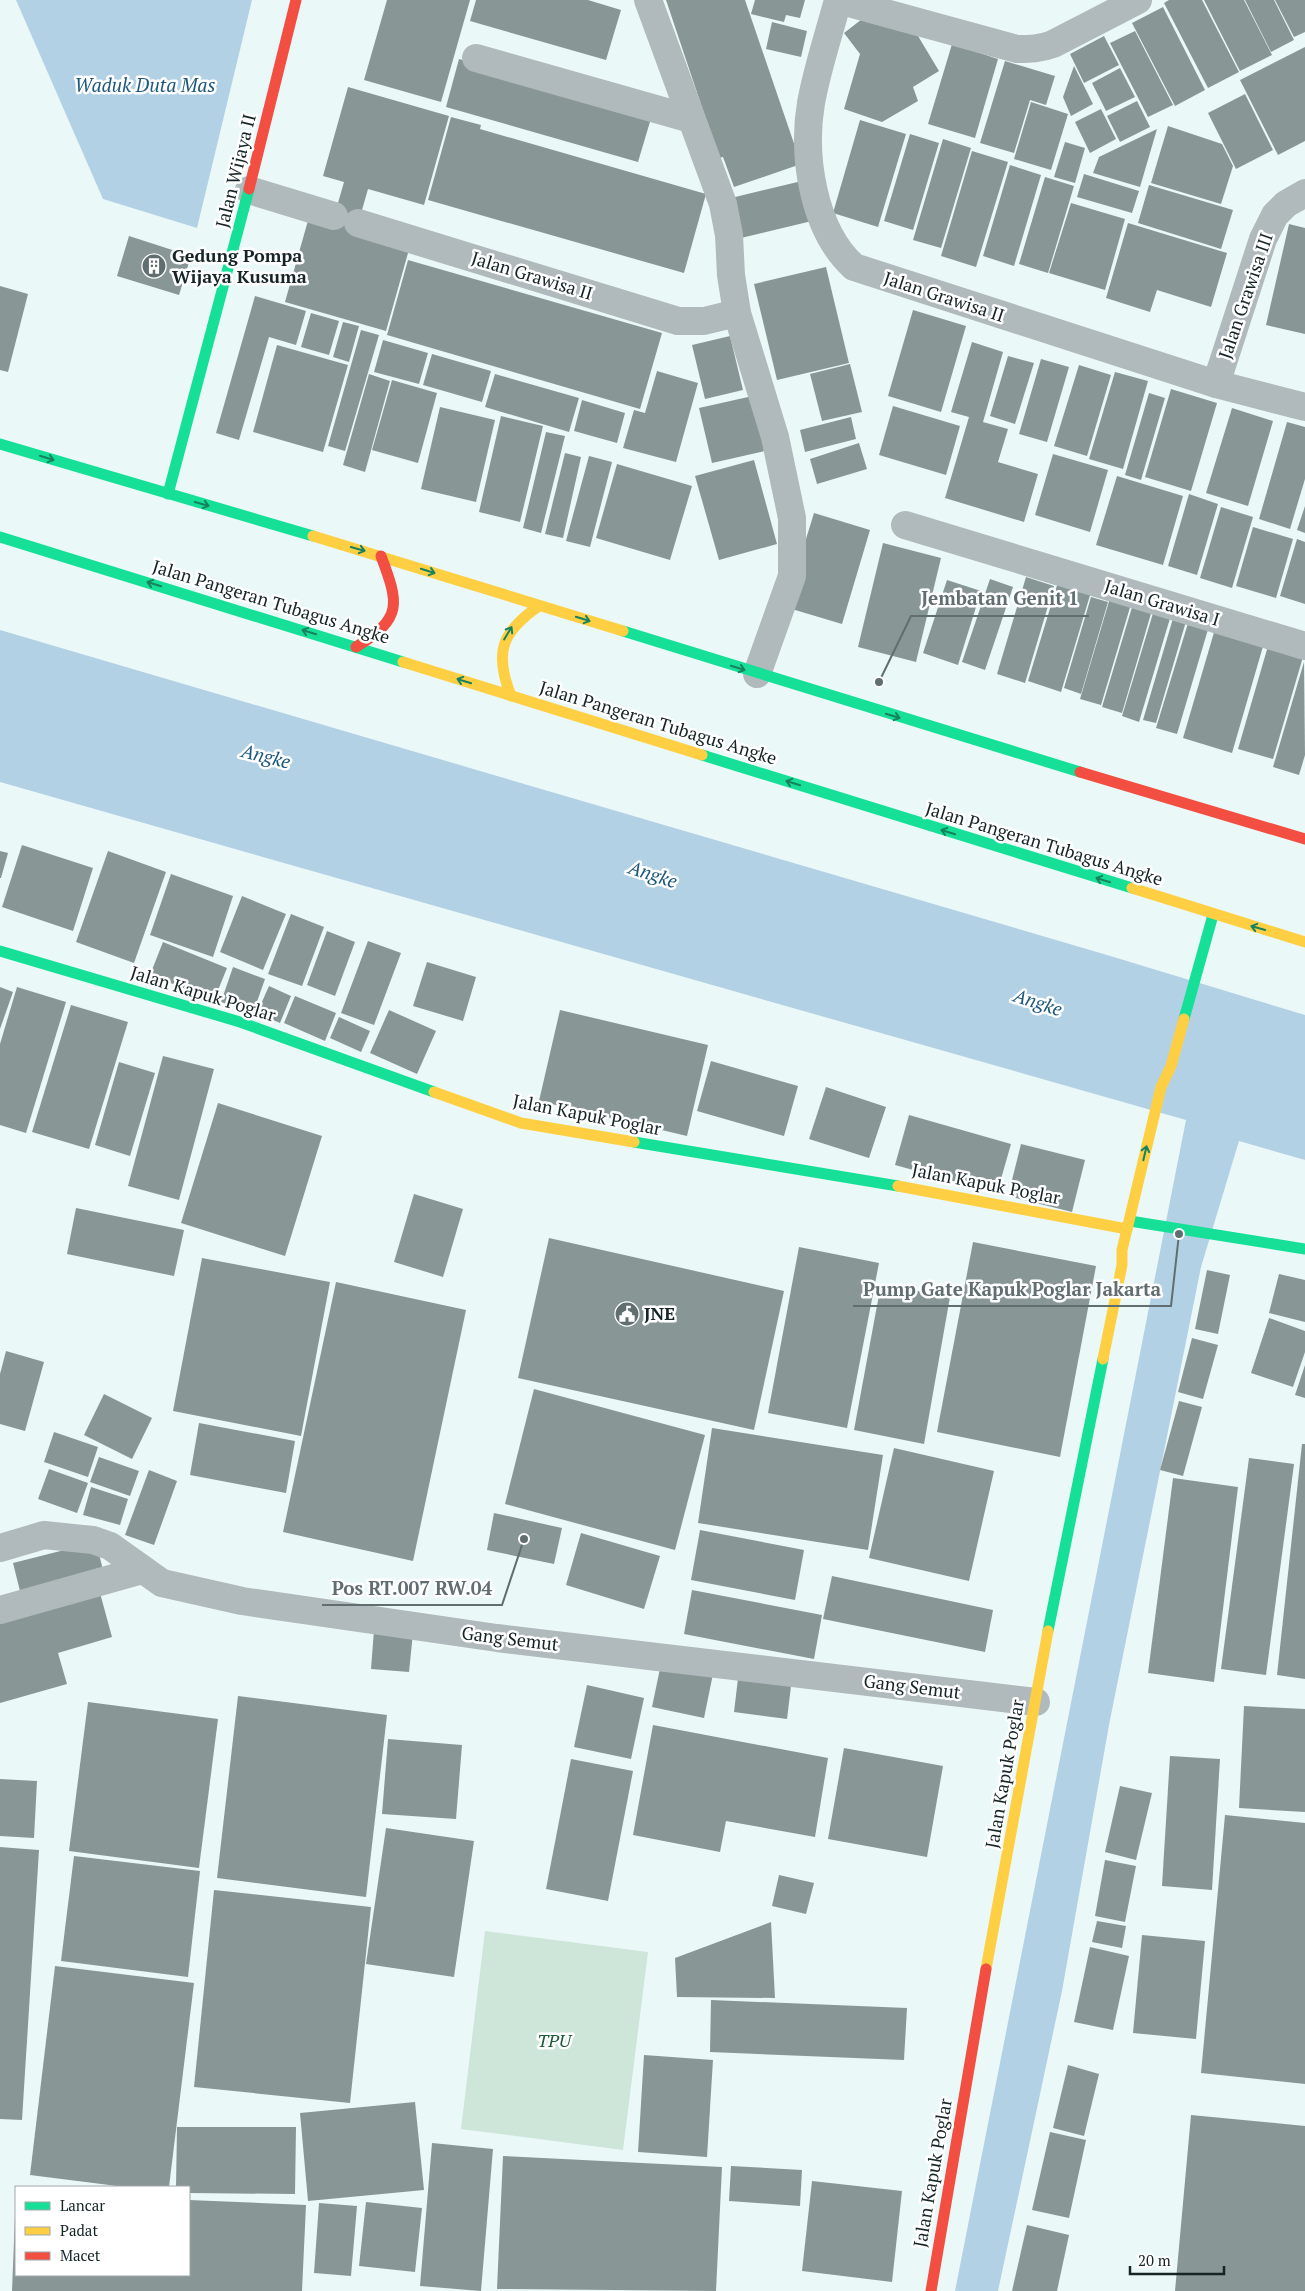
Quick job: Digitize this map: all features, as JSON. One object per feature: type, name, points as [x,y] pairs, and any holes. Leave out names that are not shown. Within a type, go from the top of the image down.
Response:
[{"type":"street","name":"Jalan Wijaya II","points":[[168,494],[250,190],[296,0]]},
{"type":"street","points":[[648,0],[723,204],[729,234],[731,275],[737,313],[775,438],[792,518],[792,576],[757,674]]},
{"type":"street","name":"Jalan Grawisa II","points":[[838,0],[811,102],[809,142],[814,184],[822,216],[843,257],[854,267],[870,274],[1216,384],[1305,407]]},
{"type":"street","points":[[838,0],[1017,49],[1039,49],[1053,44],[1138,0]]},
{"type":"street","points":[[476,58],[691,119]]},
{"type":"street","name":"Jalan Grawisa II","points":[[250,190],[678,321],[704,321],[737,313]]},
{"type":"street","name":"Jalan Grawisa III","points":[[1216,384],[1263,239],[1275,216],[1286,204],[1305,193]]},
{"type":"street","points":[[0,444],[381,556],[757,674],[1305,839]]},
{"type":"street","name":"Jalan Grawisa I","points":[[905,525],[1305,646]]},
{"type":"street","name":"Jalan Pangeran Tubagus Angke","points":[[0,537],[1305,942]]},
{"type":"street","points":[[356,647],[376,636],[387,624],[394,612],[395,595],[381,556]]},
{"type":"street","points":[[511,696],[501,676],[500,658],[503,641],[512,626],[539,606]]},
{"type":"street","points":[[1173,1089],[1171,1066],[1213,915]]},
{"type":"street","name":"Jalan Kapuk Poglar","points":[[0,951],[240,1022],[520,1123],[1137,1224]]},
{"type":"street","name":"Jalan Kapuk Poglar","points":[[1137,1224],[1134,1200],[1161,1087],[1171,1066]]},
{"type":"street","name":"Jalan Kapuk Poglar","points":[[931,2291],[976,2021],[1036,1702],[1044,1649],[1122,1265],[1122,1250],[1145,1208]]},
{"type":"street","points":[[1137,1224],[1305,1249]]},
{"type":"street","name":"Gang Semut","points":[[0,1548],[44,1536],[93,1540],[110,1546],[162,1583],[242,1601],[377,1622],[1036,1702]]},
{"type":"street","points":[[0,1610],[142,1570]]},
{"type":"green space","name":"TPU","points":[[485,1931],[648,1952],[623,2150],[461,2129]]},
{"type":"water","name":"Waduk Duta Mas","points":[[16,0],[252,0],[197,228],[103,199]]},
{"type":"water","name":"Angke","points":[[0,630],[1107,955],[1305,1015],[1305,1160],[1239,1141],[1201,1267],[1109,1725],[1062,1991],[998,2291],[955,2291],[1186,1120],[0,782]]},
{"type":"building","points":[[387,0],[470,0],[441,102],[364,80]]},
{"type":"building","points":[[476,0],[588,0],[621,10],[606,60],[470,21]]},
{"type":"building","points":[[666,0],[745,0],[801,164],[734,187],[723,157],[719,158]]},
{"type":"building","points":[[755,0],[805,0],[800,18],[786,15],[784,22],[751,14]]},
{"type":"building","points":[[1169,0],[1202,0],[1239,72],[1208,88],[1164,3]]},
{"type":"building","points":[[1204,0],[1244,0],[1272,55],[1240,71]]},
{"type":"building","points":[[1245,0],[1274,0],[1294,40],[1271,52]]},
{"type":"building","points":[[1275,0],[1305,0],[1305,32],[1294,37]]},
{"type":"building","points":[[1163,7],[1205,90],[1175,106],[1132,23]]},
{"type":"building","points":[[866,16],[871,23],[918,36],[939,71],[913,87],[918,101],[882,122],[844,109],[860,54],[844,33]]},
{"type":"building","points":[[772,22],[807,31],[801,57],[766,49]]},
{"type":"building","points":[[1135,31],[1173,105],[1148,117],[1110,43]]},
{"type":"building","points":[[1104,36],[1119,65],[1084,83],[1070,54]]},
{"type":"building","points":[[952,44],[998,59],[975,138],[928,124]]},
{"type":"building","points":[[1305,47],[1305,141],[1278,155],[1240,80]]},
{"type":"building","points":[[459,59],[652,115],[638,162],[446,107]]},
{"type":"building","points":[[1005,61],[1055,76],[1046,105],[1030,100],[1014,153],[980,143]]},
{"type":"building","points":[[1074,66],[1093,104],[1071,116],[1063,97]]},
{"type":"building","points":[[1120,68],[1135,97],[1106,111],[1092,83]]},
{"type":"building","points":[[348,87],[449,116],[424,205],[368,189],[356,231],[410,246],[386,331],[285,302],[309,217],[332,224],[344,182],[323,176]]},
{"type":"building","points":[[1245,94],[1273,150],[1236,169],[1208,113]]},
{"type":"building","points":[[1137,101],[1150,127],[1120,142],[1107,116]]},
{"type":"building","points":[[1031,102],[1068,114],[1051,170],[1014,159]]},
{"type":"building","points":[[1101,109],[1116,139],[1090,153],[1075,122]]},
{"type":"building","points":[[451,117],[481,125],[480,129],[706,194],[684,273],[428,200]]},
{"type":"building","points":[[860,120],[906,134],[878,227],[833,213]]},
{"type":"building","points":[[1168,126],[1222,144],[1233,166],[1221,204],[1151,183]]},
{"type":"building","points":[[1157,129],[1140,187],[1093,173],[1099,157]]},
{"type":"building","points":[[910,134],[939,143],[913,230],[884,221]]},
{"type":"building","points":[[943,139],[971,148],[941,248],[913,240]]},
{"type":"building","points":[[1065,142],[1085,148],[1075,183],[1054,177]]},
{"type":"building","points":[[972,151],[1008,162],[976,267],[941,256]]},
{"type":"building","points":[[1010,165],[1041,175],[1014,266],[983,256]]},
{"type":"building","points":[[1084,174],[1139,191],[1132,213],[1077,197]]},
{"type":"building","points":[[1045,177],[1074,186],[1048,273],[1019,264]]},
{"type":"building","points":[[806,180],[816,220],[741,238],[731,198]]},
{"type":"building","points":[[1149,185],[1233,210],[1221,249],[1138,223]]},
{"type":"building","points":[[1071,203],[1125,219],[1105,290],[1049,273]]},
{"type":"building","points":[[1128,223],[1227,253],[1211,307],[1157,290],[1150,312],[1106,298]]},
{"type":"building","points":[[1289,224],[1305,228],[1305,334],[1266,325]]},
{"type":"building","name":"Gedung Pompa Wijaya Kusuma","points":[[129,236],[191,256],[179,295],[117,276]]},
{"type":"building","points":[[408,260],[662,333],[640,409],[387,335]]},
{"type":"building","points":[[826,267],[849,363],[777,380],[754,284]]},
{"type":"building","points":[[0,286],[28,294],[8,372],[0,370]]},
{"type":"building","points":[[255,296],[306,311],[296,345],[269,337],[239,440],[216,433]]},
{"type":"building","points":[[913,310],[966,326],[941,412],[888,396]]},
{"type":"building","points":[[311,313],[339,321],[329,355],[301,347]]},
{"type":"building","points":[[343,322],[359,326],[349,362],[333,357]]},
{"type":"building","points":[[361,330],[379,335],[345,451],[328,446]]},
{"type":"building","points":[[730,336],[743,390],[705,399],[692,345]]},
{"type":"building","points":[[383,340],[428,353],[419,384],[374,372]]},
{"type":"building","points":[[972,342],[1003,352],[983,422],[1008,429],[998,462],[1038,474],[1024,522],[945,498],[969,417],[951,412]]},
{"type":"building","points":[[277,345],[348,365],[323,452],[253,432]]},
{"type":"building","points":[[432,354],[491,371],[482,402],[423,385]]},
{"type":"building","points":[[1008,356],[1034,363],[1015,424],[990,416]]},
{"type":"building","points":[[1041,359],[1069,367],[1047,442],[1019,434]]},
{"type":"building","points":[[850,364],[862,412],[822,421],[810,374]]},
{"type":"building","points":[[1079,365],[1111,375],[1087,456],[1054,446]]},
{"type":"building","points":[[657,371],[698,383],[676,462],[623,448],[634,410],[645,413]]},
{"type":"building","points":[[1115,372],[1148,381],[1123,469],[1089,459]]},
{"type":"building","points":[[369,374],[390,381],[365,472],[343,465]]},
{"type":"building","points":[[495,374],[579,398],[569,432],[485,407]]},
{"type":"building","points":[[392,380],[437,393],[418,463],[372,450]]},
{"type":"building","points":[[1171,389],[1217,403],[1191,491],[1145,477]]},
{"type":"building","points":[[1149,393],[1165,398],[1141,480],[1125,475]]},
{"type":"building","points":[[757,395],[769,450],[712,463],[699,408]]},
{"type":"building","points":[[582,400],[625,413],[617,443],[574,431]]},
{"type":"building","points":[[893,406],[960,426],[946,475],[879,455]]},
{"type":"building","points":[[440,407],[495,420],[476,502],[421,489]]},
{"type":"building","points":[[1232,408],[1273,421],[1248,506],[1206,493]]},
{"type":"building","points":[[501,416],[543,426],[520,522],[479,512]]},
{"type":"building","points":[[851,417],[856,439],[805,452],[800,430]]},
{"type":"building","points":[[1287,422],[1305,427],[1305,479],[1290,529],[1259,519]]},
{"type":"building","points":[[546,432],[565,436],[541,533],[523,528]]},
{"type":"building","points":[[859,443],[867,469],[817,484],[810,459]]},
{"type":"building","points":[[565,453],[581,457],[563,538],[545,534]]},
{"type":"building","points":[[1053,454],[1108,470],[1090,532],[1035,515]]},
{"type":"building","points":[[589,456],[612,462],[590,547],[566,541]]},
{"type":"building","points":[[754,460],[777,544],[719,560],[695,476]]},
{"type":"building","points":[[617,464],[692,486],[670,560],[596,538]]},
{"type":"building","points":[[1117,476],[1183,496],[1163,565],[1096,545]]},
{"type":"building","points":[[1189,494],[1218,504],[1197,575],[1168,566]]},
{"type":"building","points":[[1305,506],[1305,533],[1297,530]]},
{"type":"building","points":[[1221,507],[1253,517],[1232,588],[1200,578]]},
{"type":"building","points":[[814,513],[870,530],[842,624],[785,607]]},
{"type":"building","points":[[1253,527],[1293,539],[1276,598],[1236,586]]},
{"type":"building","points":[[1297,539],[1305,542],[1305,604],[1280,596]]},
{"type":"building","points":[[883,543],[941,558],[916,662],[858,647]]},
{"type":"building","points":[[1026,577],[1054,586],[1025,683],[997,674]]},
{"type":"building","points":[[990,579],[1013,587],[985,670],[962,662]]},
{"type":"building","points":[[947,580],[981,591],[958,665],[923,653]]},
{"type":"building","points":[[1058,582],[1091,592],[1061,692],[1028,681]]},
{"type":"building","points":[[1091,597],[1108,602],[1081,694],[1064,688]]},
{"type":"building","points":[[1110,598],[1131,604],[1101,705],[1080,699]]},
{"type":"building","points":[[1133,604],[1152,610],[1122,713],[1102,707]]},
{"type":"building","points":[[1154,610],[1171,615],[1139,722],[1122,716]]},
{"type":"building","points":[[1174,615],[1187,618],[1156,723],[1143,720]]},
{"type":"building","points":[[1189,620],[1209,626],[1177,734],[1156,728]]},
{"type":"building","points":[[1215,629],[1264,643],[1232,753],[1183,738]]},
{"type":"building","points":[[1268,646],[1303,657],[1273,759],[1238,749]]},
{"type":"building","points":[[1304,662],[1305,755],[1299,775],[1273,767]]},
{"type":"building","points":[[22,845],[93,868],[73,931],[2,907]]},
{"type":"building","points":[[0,851],[8,853],[1,878],[0,878]]},
{"type":"building","points":[[108,851],[166,872],[134,963],[76,942]]},
{"type":"building","points":[[171,874],[233,896],[213,957],[150,935]]},
{"type":"building","points":[[242,896],[286,914],[263,970],[220,952]]},
{"type":"building","points":[[291,914],[324,927],[302,986],[268,974]]},
{"type":"building","points":[[327,931],[355,942],[335,996],[307,985]]},
{"type":"building","points":[[368,941],[401,953],[374,1025],[341,1013]]},
{"type":"building","points":[[163,942],[227,968],[214,1000],[150,975]]},
{"type":"building","points":[[427,962],[476,977],[463,1021],[413,1006]]},
{"type":"building","points":[[233,967],[265,979],[253,1013],[221,1002]]},
{"type":"building","points":[[269,986],[291,996],[280,1023],[257,1013]]},
{"type":"building","points":[[0,987],[13,992],[0,1029]]},
{"type":"building","points":[[17,987],[66,1002],[26,1133],[0,1125],[0,1044]]},
{"type":"building","points":[[295,996],[336,1013],[325,1041],[284,1023]]},
{"type":"building","points":[[71,1005],[128,1022],[89,1149],[32,1132]]},
{"type":"building","points":[[389,1010],[436,1031],[417,1074],[370,1053]]},
{"type":"building","points":[[560,1010],[708,1045],[687,1136],[539,1101]]},
{"type":"building","points":[[339,1017],[370,1031],[361,1052],[330,1038]]},
{"type":"building","points":[[163,1056],[214,1069],[179,1200],[128,1186]]},
{"type":"building","points":[[711,1061],[798,1086],[784,1136],[697,1111]]},
{"type":"building","points":[[119,1062],[155,1073],[130,1156],[95,1145]]},
{"type":"building","points":[[826,1087],[886,1107],[869,1158],[809,1139]]},
{"type":"building","points":[[218,1103],[322,1136],[285,1256],[181,1223]]},
{"type":"building","points":[[909,1115],[1011,1144],[997,1193],[895,1165]]},
{"type":"building","points":[[1021,1144],[1085,1160],[1072,1212],[1008,1196]]},
{"type":"building","points":[[414,1194],[463,1209],[443,1277],[394,1262]]},
{"type":"building","points":[[76,1208],[184,1230],[174,1276],[67,1254]]},
{"type":"building","points":[[549,1238],[784,1291],[754,1430],[518,1378]]},
{"type":"building","points":[[973,1242],[1096,1266],[1060,1457],[937,1432]]},
{"type":"building","points":[[799,1247],[879,1263],[847,1428],[768,1413]]},
{"type":"building","points":[[202,1258],[330,1282],[301,1436],[173,1411]]},
{"type":"building","points":[[1207,1270],[1230,1275],[1218,1334],[1195,1329]]},
{"type":"building","points":[[1279,1274],[1305,1280],[1305,1322],[1269,1313]]},
{"type":"building","points":[[336,1282],[466,1310],[413,1561],[283,1532]]},
{"type":"building","points":[[881,1284],[950,1297],[924,1444],[854,1430]]},
{"type":"building","points":[[1269,1318],[1305,1331],[1305,1352],[1293,1387],[1251,1373]]},
{"type":"building","points":[[1192,1338],[1218,1345],[1203,1399],[1178,1392]]},
{"type":"building","points":[[6,1351],[44,1362],[25,1431],[0,1424],[0,1374]]},
{"type":"building","points":[[1305,1365],[1305,1398],[1295,1395]]},
{"type":"building","points":[[534,1389],[705,1435],[675,1550],[505,1504]]},
{"type":"building","points":[[104,1394],[152,1418],[132,1459],[84,1435]]},
{"type":"building","points":[[1179,1401],[1202,1407],[1183,1476],[1160,1470]]},
{"type":"building","points":[[199,1423],[295,1441],[286,1493],[190,1475]]},
{"type":"building","points":[[712,1428],[883,1455],[868,1550],[698,1523]]},
{"type":"building","points":[[54,1432],[98,1447],[88,1477],[44,1462]]},
{"type":"building","points":[[1302,1444],[1305,1444],[1305,1679],[1277,1675]]},
{"type":"building","points":[[894,1448],[994,1471],[969,1581],[869,1558]]},
{"type":"building","points":[[99,1457],[139,1471],[130,1496],[90,1482]]},
{"type":"building","points":[[1249,1458],[1294,1464],[1266,1675],[1221,1669]]},
{"type":"building","points":[[49,1469],[88,1483],[77,1513],[38,1499]]},
{"type":"building","points":[[149,1470],[177,1481],[154,1545],[125,1535]]},
{"type":"building","points":[[1173,1478],[1238,1487],[1214,1682],[1148,1673]]},
{"type":"building","points":[[91,1487],[128,1499],[120,1525],[83,1515]]},
{"type":"building","points":[[494,1513],[562,1528],[554,1564],[487,1550]]},
{"type":"building","points":[[700,1530],[804,1550],[795,1600],[691,1580]]},
{"type":"building","points":[[581,1533],[660,1556],[644,1609],[566,1585]]},
{"type":"building","points":[[96,1542],[104,1574],[21,1595],[13,1563]]},
{"type":"building","points":[[832,1576],[993,1610],[985,1652],[823,1619]]},
{"type":"building","points":[[692,1590],[822,1615],[814,1659],[684,1634]]},
{"type":"building","points":[[100,1593],[112,1637],[58,1653],[67,1684],[0,1703],[0,1623]]},
{"type":"building","points":[[374,1630],[413,1633],[409,1672],[371,1669]]},
{"type":"building","points":[[662,1659],[714,1669],[704,1718],[652,1707]]},
{"type":"building","points":[[739,1670],[792,1678],[787,1719],[734,1712]]},
{"type":"building","points":[[587,1685],[644,1698],[631,1759],[574,1747]]},
{"type":"building","points":[[238,1696],[387,1715],[366,1897],[217,1878]]},
{"type":"building","points":[[88,1702],[218,1719],[199,1868],[69,1851]]},
{"type":"building","points":[[1244,1706],[1305,1709],[1305,1812],[1239,1808]]},
{"type":"building","points":[[653,1725],[828,1758],[815,1837],[726,1821],[720,1852],[633,1835]]},
{"type":"building","points":[[388,1739],[462,1745],[456,1819],[382,1814]]},
{"type":"building","points":[[844,1748],[943,1766],[927,1857],[828,1839]]},
{"type":"building","points":[[1170,1756],[1220,1759],[1212,1890],[1162,1886]]},
{"type":"building","points":[[571,1759],[633,1771],[608,1901],[546,1889]]},
{"type":"building","points":[[0,1779],[37,1781],[34,1838],[0,1836]]},
{"type":"building","points":[[1120,1786],[1152,1793],[1136,1860],[1105,1852]]},
{"type":"building","points":[[1225,1815],[1305,1823],[1305,2084],[1201,2073]]},
{"type":"building","points":[[386,1828],[474,1841],[454,1977],[366,1964]]},
{"type":"building","points":[[0,1847],[39,1850],[22,2120],[0,2119]]},
{"type":"building","points":[[74,1856],[200,1871],[188,1977],[61,1961]]},
{"type":"building","points":[[1105,1860],[1136,1866],[1125,1922],[1095,1916]]},
{"type":"building","points":[[779,1875],[814,1883],[806,1914],[772,1906]]},
{"type":"building","points":[[214,1890],[371,1907],[350,2103],[194,2087]]},
{"type":"building","points":[[1097,1921],[1126,1926],[1122,1948],[1092,1942]]},
{"type":"building","points":[[771,1922],[775,1998],[677,1997],[675,1958]]},
{"type":"building","points":[[1142,1935],[1205,1941],[1196,2039],[1133,2033]]},
{"type":"building","points":[[1090,1947],[1129,1956],[1113,2030],[1074,2022]]},
{"type":"building","points":[[55,1966],[194,1983],[169,2186],[117,2186],[30,2175]]},
{"type":"building","points":[[711,2000],[907,2008],[904,2060],[710,2052]]},
{"type":"building","points":[[644,2055],[713,2060],[707,2157],[638,2152]]},
{"type":"building","points":[[1068,2065],[1099,2074],[1084,2136],[1053,2128]]},
{"type":"building","points":[[415,2102],[424,2190],[308,2201],[300,2113]]},
{"type":"building","points":[[1191,2115],[1305,2126],[1305,2291],[1175,2291]]},
{"type":"building","points":[[177,2127],[296,2127],[295,2194],[190,2193],[190,2186],[176,2186]]},
{"type":"building","points":[[1050,2132],[1086,2140],[1069,2218],[1032,2210]]},
{"type":"building","points":[[432,2143],[493,2149],[481,2291],[420,2286]]},
{"type":"building","points":[[503,2156],[722,2167],[716,2291],[497,2289]]},
{"type":"building","points":[[731,2166],[802,2170],[800,2206],[729,2201]]},
{"type":"building","points":[[812,2181],[902,2191],[892,2282],[802,2271]]},
{"type":"building","points":[[190,2200],[306,2205],[302,2291],[12,2291],[15,2216],[15,2276],[190,2276]]},
{"type":"building","points":[[366,2202],[422,2208],[415,2272],[359,2266]]},
{"type":"building","points":[[319,2203],[357,2206],[351,2276],[314,2273]]},
{"type":"building","points":[[1027,2225],[1069,2235],[1057,2291],[1012,2291]]},
{"type":"traffic: fast","points":[[168,494],[249,189]]},
{"type":"traffic: fast","points":[[0,444],[313,536]]},
{"type":"traffic: fast","points":[[0,537],[403,662]]},
{"type":"traffic: fast","points":[[623,631],[1080,772]]},
{"type":"traffic: fast","points":[[702,755],[1132,888]]},
{"type":"traffic: fast","points":[[1184,1019],[1213,915]]},
{"type":"traffic: fast","points":[[0,951],[240,1022],[434,1092]]},
{"type":"traffic: fast","points":[[634,1142],[898,1186]]},
{"type":"traffic: fast","points":[[1130,1221],[1305,1249]]},
{"type":"traffic: fast","points":[[1048,1631],[1103,1359]]},
{"type":"traffic: slow","points":[[313,536],[623,631]]},
{"type":"traffic: slow","points":[[511,696],[503,667],[502,655],[504,645],[516,625],[539,606]]},
{"type":"traffic: slow","points":[[403,662],[702,755]]},
{"type":"traffic: slow","points":[[1132,888],[1305,942]]},
{"type":"traffic: slow","points":[[1103,1359],[1122,1265],[1122,1250],[1161,1087],[1171,1066],[1184,1019]]},
{"type":"traffic: slow","points":[[434,1092],[521,1123],[634,1142]]},
{"type":"traffic: slow","points":[[898,1186],[1127,1229]]},
{"type":"traffic: slow","points":[[986,1969],[1048,1631]]},
{"type":"traffic: jam","points":[[249,189],[296,0]]},
{"type":"traffic: jam","points":[[356,647],[382,627],[393,609],[391,586],[381,556]]},
{"type":"traffic: jam","points":[[1080,772],[1305,839]]},
{"type":"traffic: jam","points":[[931,2291],[986,1969]]},
{"type":"place","name":"Gedung Pompa Wijaya Kusuma","points":[[154,266]]},
{"type":"place","name":"Jembatan Genit 1","points":[[879,682]]},
{"type":"place","name":"Pump Gate Kapuk Poglar Jakarta","points":[[1179,1234]]},
{"type":"place","name":"JNE","points":[[627,1314]]},
{"type":"place","name":"Pos RT.007 RW.04","points":[[524,1539]]}]
